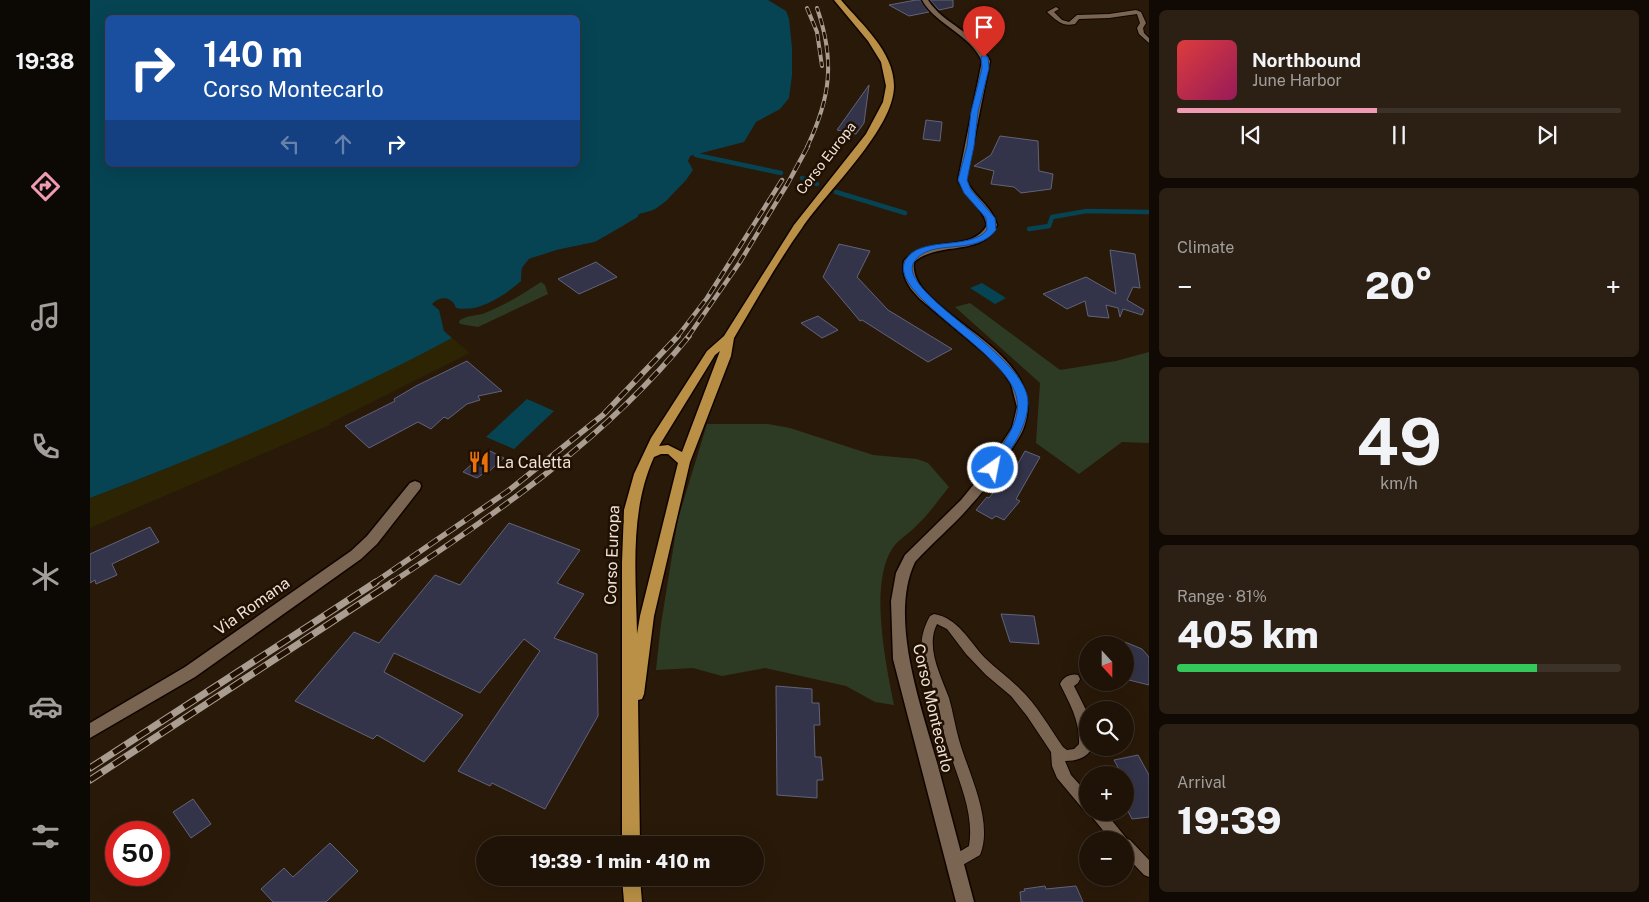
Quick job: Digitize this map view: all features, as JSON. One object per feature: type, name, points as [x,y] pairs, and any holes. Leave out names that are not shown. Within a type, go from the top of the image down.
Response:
[{"type":"main road","name":"Corso Europa","points":[[631,836],[629,562],[631,510],[640,474],[655,440],[711,353],[728,338],[808,211],[870,133],[887,105],[890,85],[884,59],[872,41],[837,0]]},
{"type":"main road","name":"Corso Montecarlo","points":[[925,0],[931,8],[976,44],[986,61],[962,180],[967,191],[988,213],[992,225],[988,235],[980,240],[931,248],[918,253],[910,261],[908,276],[924,297],[1003,363],[1017,384],[1023,407],[1018,428],[984,481],[964,506],[923,544],[910,559],[903,573],[898,601],[902,659],[954,863]]},
{"type":"main road","name":"Corso Europa","points":[[630,741],[647,616],[684,462],[725,356],[728,338]]},
{"type":"main road","points":[[649,454],[663,449],[670,450],[675,452],[684,462]]},
{"type":"main road","name":"Via Romana","points":[[90,731],[190,672],[356,555],[384,526],[415,486]]},
{"type":"main road","points":[[954,863],[965,902]]},
{"type":"main road","points":[[632,886],[633,902]]},
{"type":"lane","points":[[1056,8],[1050,12],[1061,22],[1067,24],[1073,23],[1077,17],[1139,13],[1143,23],[1140,33],[1149,41]]},
{"type":"lane","points":[[954,863],[975,850],[979,837],[977,821],[931,667],[928,646],[929,625],[934,619],[941,620],[951,626],[958,637],[983,664],[1015,692],[1032,712],[1058,751],[1066,756],[1077,754],[1086,746],[1087,735],[1082,713],[1066,684],[1074,679]]},
{"type":"lane","points":[[1058,751],[1056,760],[1061,772],[1079,793]]},
{"type":"lane","points":[[1103,821],[1112,831]]},
{"type":"lane","points":[[1134,854],[1149,870]]},
{"type":"green space","points":[[541,282],[545,285],[548,294],[478,327],[460,324],[459,321],[462,319],[492,310]]},
{"type":"green space","points":[[970,303],[1060,370],[1116,361],[1149,352],[1149,443],[1122,442],[1079,474],[1036,443],[1040,383],[955,307]]},
{"type":"green space","points":[[707,424],[768,424],[790,428],[873,455],[917,459],[928,463],[949,487],[921,521],[894,545],[885,564],[881,583],[881,625],[894,705],[875,702],[846,686],[765,668],[722,676],[693,668],[656,670],[661,624],[678,519]]},
{"type":"sand","points":[[452,338],[470,353],[330,423],[330,425],[90,528],[90,498],[140,479],[337,395]]},
{"type":"water","points":[[90,0],[768,0],[786,11],[789,19],[792,48],[792,75],[789,98],[780,109],[756,122],[744,142],[690,156],[688,161],[693,170],[677,192],[663,204],[655,209],[639,214],[638,217],[595,242],[557,250],[529,259],[522,268],[521,281],[491,302],[465,309],[456,308],[452,301],[446,298],[435,301],[432,304],[439,310],[444,331],[452,338],[364,383],[274,424],[90,498]]},
{"type":"water","points":[[982,283],[1006,298],[995,304],[970,288]]},
{"type":"water","points":[[527,399],[554,411],[514,449],[486,437]]},
{"type":"pier","points":[[693,170],[695,172],[689,181],[677,194],[655,212],[641,216],[615,235],[595,245],[557,253],[531,262],[524,269],[524,281],[521,281],[522,268],[529,259],[557,250],[595,242],[613,233],[638,217],[639,214],[654,210],[666,201]]},
{"type":"building","points":[[920,0],[929,12],[909,16],[889,5]]},
{"type":"building","points":[[930,0],[953,0],[953,7],[939,10]]},
{"type":"building","points":[[869,85],[864,123],[856,134],[837,130]]},
{"type":"building","points":[[926,120],[942,122],[940,141],[923,139]]},
{"type":"building","points":[[1000,136],[1038,141],[1039,171],[1053,174],[1051,189],[1021,193],[1014,187],[991,184],[994,171],[974,166],[991,155]]},
{"type":"building","points":[[839,244],[870,251],[857,277],[888,310],[952,349],[928,362],[862,320],[860,321],[823,277]]},
{"type":"building","points":[[1110,250],[1135,254],[1140,288],[1133,287],[1127,300],[1144,310],[1142,315],[1123,309],[1120,317],[1118,308],[1106,305],[1109,318],[1088,316],[1085,301],[1067,309],[1043,294],[1086,277],[1116,294]]},
{"type":"building","points":[[596,262],[617,277],[579,294],[558,279]]},
{"type":"building","points":[[818,316],[838,330],[822,338],[801,323]]},
{"type":"building","points":[[467,361],[502,391],[478,396],[480,400],[467,404],[448,419],[444,417],[431,429],[418,422],[369,448],[345,426],[395,401],[394,399],[416,386]]},
{"type":"building","points":[[488,450],[504,458],[486,474],[484,473],[477,478],[463,472]]},
{"type":"building","points":[[1025,451],[1040,457],[1016,499],[1020,501],[1004,520],[996,516],[992,519],[976,510],[987,497],[989,498],[1004,479],[1008,481]]},
{"type":"building","points":[[509,523],[580,550],[557,583],[584,594],[554,638],[597,654],[598,716],[545,809],[492,783],[490,786],[458,771],[540,651],[524,639],[480,693],[394,653],[384,672],[463,715],[424,762],[377,735],[373,739],[295,701],[354,632],[379,643],[435,575],[460,585]]},
{"type":"building","points":[[150,527],[159,542],[112,564],[117,575],[96,584],[95,580],[90,583],[90,554]]},
{"type":"building","points":[[1001,614],[1034,616],[1039,644],[1010,642]]},
{"type":"building","points":[[1134,646],[1142,649],[1149,657],[1149,685],[1134,681]]},
{"type":"building","points":[[776,686],[812,689],[812,703],[819,703],[820,725],[814,725],[815,757],[821,757],[823,780],[817,780],[817,798],[777,795]]},
{"type":"building","points":[[1138,755],[1149,775],[1149,817],[1134,819],[1134,766],[1117,766],[1114,760]]},
{"type":"building","points":[[193,799],[211,824],[191,838],[173,812]]},
{"type":"building","points":[[330,843],[358,871],[326,902],[273,902],[261,889],[284,868],[293,877]]},
{"type":"building","points":[[1045,886],[1046,889],[1076,886],[1083,902],[1021,902],[1020,892],[1025,891],[1024,889]]},
{"type":"waterway","points":[[696,155],[781,173]]},
{"type":"waterway","points":[[802,178],[817,184]]},
{"type":"waterway","points":[[836,192],[905,213]]},
{"type":"waterway","points":[[1029,229],[1049,226],[1052,217],[1087,211],[1149,212]]},
{"type":"railway","points":[[807,8],[817,32],[822,66]]},
{"type":"railway","points":[[807,147],[821,111],[828,78],[826,45],[817,8]]},
{"type":"railway","points":[[688,337],[740,262],[808,146]]},
{"type":"railway","points":[[677,337],[707,298],[782,180]]},
{"type":"railway","points":[[374,583],[508,491],[603,415],[678,336]]},
{"type":"railway","points":[[391,583],[472,529],[550,471],[623,407],[657,373],[689,336]]},
{"type":"railway","points":[[90,768],[376,582]]},
{"type":"railway","points":[[90,780],[393,582]]},
{"type":"place","name":"La Caletta","points":[[479,462]]},
{"type":"route","points":[[984,57],[986,68],[974,112],[970,146],[962,180],[967,191],[991,218],[991,230],[986,237],[980,240],[937,246],[922,251],[910,261],[908,276],[924,297],[996,357],[1013,376],[1020,390],[1023,407],[1018,428],[993,468]]}]
